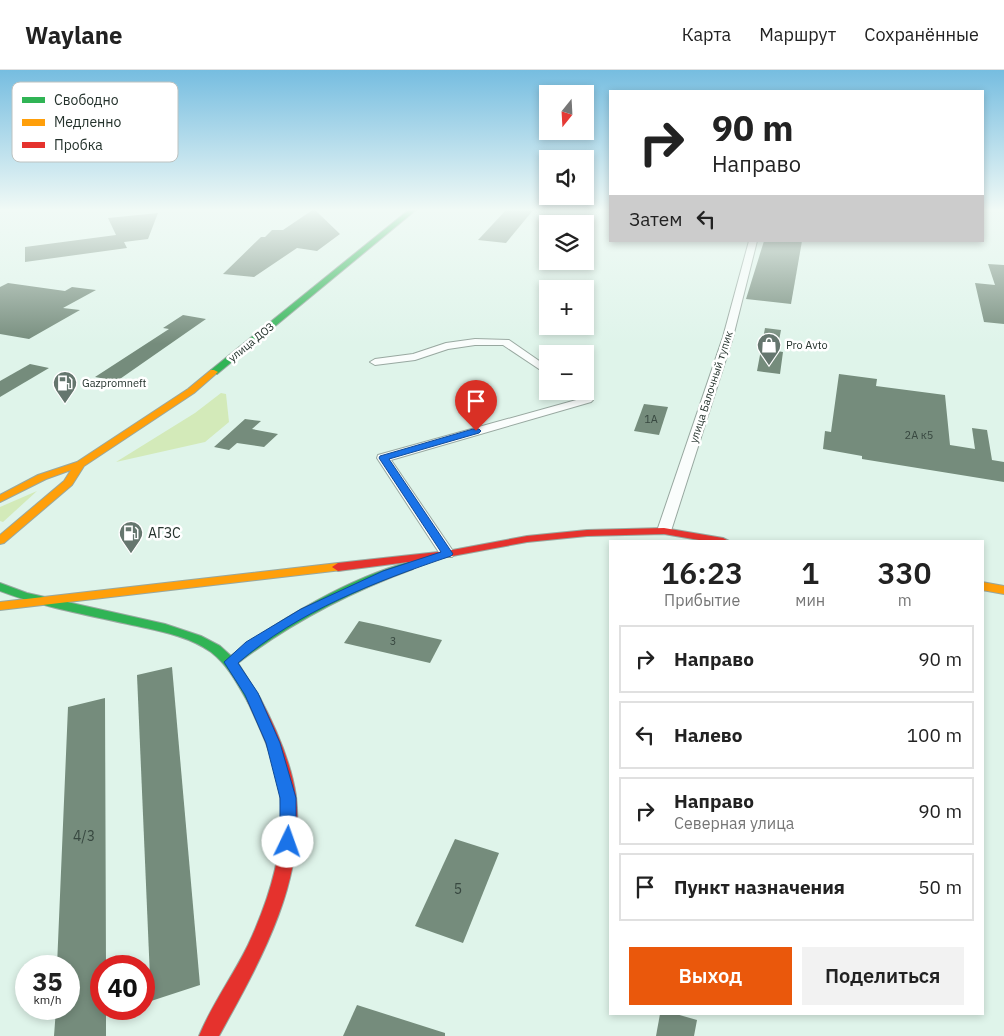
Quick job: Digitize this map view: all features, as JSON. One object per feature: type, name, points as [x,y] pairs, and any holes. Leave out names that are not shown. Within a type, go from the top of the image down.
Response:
[{"type":"street","name":"улица ДОЗ","points":[[80,464],[191,391],[359,254]]},
{"type":"street","name":"улица Балочный тупик","points":[[664,531],[728,337],[750,254]]},
{"type":"street","points":[[375,362],[415,357],[446,346],[475,342],[505,342],[539,366]]},
{"type":"street","points":[[447,554],[384,458],[587,400]]},
{"type":"street","points":[[0,499],[42,477],[80,464]]},
{"type":"street","points":[[0,542],[68,483],[80,464]]},
{"type":"street","points":[[0,606],[447,554],[554,536],[664,531],[717,540]]},
{"type":"street","points":[[231,662],[250,645],[305,612],[387,574],[447,554]]},
{"type":"street","points":[[984,586],[1004,590]]},
{"type":"street","points":[[0,587],[21,596],[130,620],[187,635],[203,642],[231,662],[252,693],[273,743],[288,798],[289,825],[284,869],[278,893],[259,940],[209,1036]]},
{"type":"green space","points":[[221,393],[226,394],[229,422],[205,442],[116,462],[195,413]]},
{"type":"green space","points":[[37,491],[3,522],[0,521],[0,507]]},
{"type":"building","points":[[25,254],[83,254],[25,262]]},
{"type":"building","points":[[243,254],[288,254],[254,277],[223,274]]},
{"type":"building","points":[[760,254],[800,254],[791,304],[746,299]]},
{"type":"building","points":[[988,264],[1004,265],[1004,324],[984,322],[975,283],[995,285]]},
{"type":"building","points":[[8,283],[65,291],[72,287],[96,290],[63,308],[80,310],[29,339],[0,334],[0,287]]},
{"type":"building","points":[[183,315],[206,319],[117,381],[95,377],[169,329],[163,328]]},
{"type":"building","points":[[765,328],[781,330],[777,351],[783,352],[780,374],[757,371]]},
{"type":"building","points":[[30,364],[49,368],[0,397],[0,381]]},
{"type":"building","points":[[839,374],[877,379],[876,386],[945,395],[950,445],[975,449],[972,428],[987,430],[992,460],[1004,462],[1004,482],[862,459],[862,456],[823,449],[825,431],[831,432]]},
{"type":"building","points":[[644,404],[668,407],[659,435],[634,431]]},
{"type":"building","points":[[245,419],[261,421],[252,429],[278,434],[264,447],[237,443],[229,450],[214,447]]},
{"type":"building","points":[[359,621],[442,640],[430,663],[344,643]]},
{"type":"building","points":[[172,667],[200,985],[155,1000],[155,955],[149,955],[137,675]]},
{"type":"building","points":[[105,698],[106,955],[90,955],[90,1020],[106,1020],[106,1036],[54,1036],[55,1020],[80,1020],[80,955],[57,955],[68,707]]},
{"type":"building","points":[[455,839],[499,853],[463,943],[415,926]]},
{"type":"building","points":[[357,1005],[445,1033],[445,1036],[343,1036]]},
{"type":"building","points":[[660,1015],[680,1015],[697,1020],[694,1036],[656,1036]]},
{"type":"traffic: fast","points":[[214,372],[359,254]]},
{"type":"traffic: fast","points":[[231,662],[272,632],[316,606],[361,585],[409,566]]},
{"type":"traffic: fast","points":[[0,587],[24,596],[161,627],[197,639],[215,649],[233,665],[254,700]]},
{"type":"traffic: slow","points":[[0,499],[42,477],[80,464],[191,391],[214,372]]},
{"type":"traffic: slow","points":[[0,541],[68,483],[80,464]]},
{"type":"traffic: slow","points":[[0,606],[338,567]]},
{"type":"traffic: slow","points":[[984,586],[1004,590]]},
{"type":"traffic: jam","points":[[338,567],[447,554],[527,539],[587,533],[664,531],[717,540]]},
{"type":"traffic: jam","points":[[209,1036],[240,980],[267,922],[278,892],[286,861],[289,829],[286,785],[275,747],[254,700]]},
{"type":"place","name":"Pro Аvto","points":[[769,366]]},
{"type":"place","name":"Gazpromneft","points":[[65,404]]},
{"type":"place","name":"АГЗС","points":[[131,554]]},
{"type":"route","points":[[288,842],[288,798],[273,743],[252,693],[231,662],[250,645],[305,612],[387,574],[447,554],[384,458],[476,431]]}]
